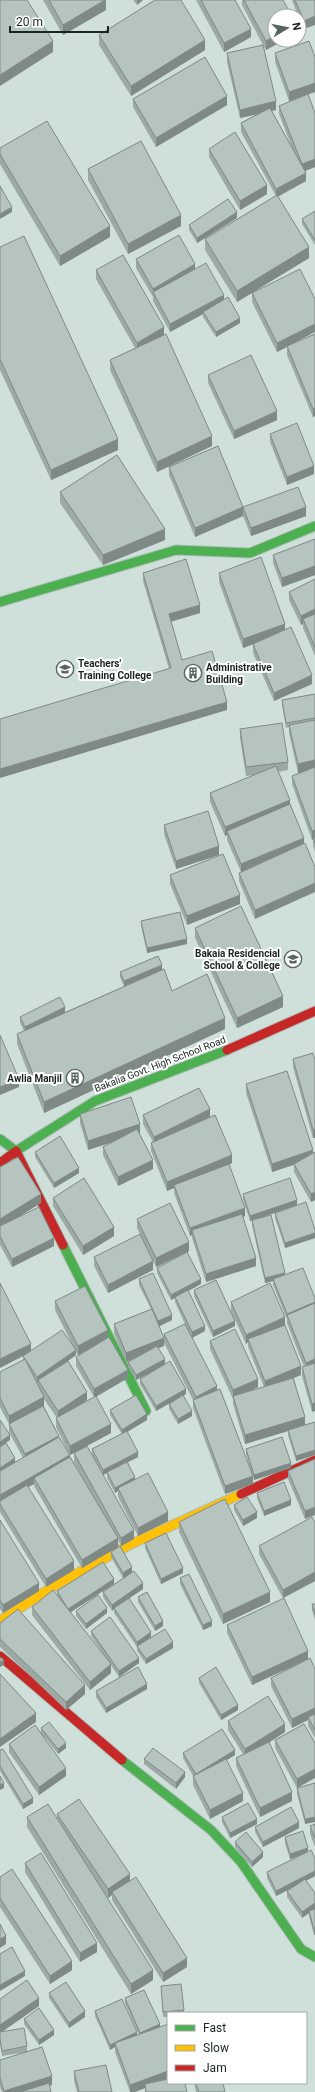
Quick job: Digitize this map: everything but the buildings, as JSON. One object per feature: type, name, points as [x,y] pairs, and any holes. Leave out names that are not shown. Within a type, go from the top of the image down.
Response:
[{"type":"street","points":[[0,602],[176,550],[250,553],[315,526]]},
{"type":"street","name":"Bakalia Govt. High School Road","points":[[0,1163],[16,1151],[95,1101],[250,1041],[315,1011]]},
{"type":"street","points":[[0,1139],[16,1151],[146,1411]]},
{"type":"street","points":[[0,1621],[52,1587],[129,1545],[315,1460]]},
{"type":"street","points":[[0,1656],[80,1725],[211,1830],[241,1862],[301,1949],[315,1957]]},
{"type":"traffic: fast","points":[[0,602],[176,550],[250,553],[315,526]]},
{"type":"traffic: fast","points":[[0,1139],[16,1151],[95,1101],[227,1050]]},
{"type":"traffic: fast","points":[[63,1245],[146,1411]]},
{"type":"traffic: fast","points":[[122,1760],[211,1830],[241,1862],[301,1949],[315,1957]]},
{"type":"traffic: slow","points":[[0,1621],[52,1587],[129,1545],[241,1494]]},
{"type":"traffic: jam","points":[[227,1050],[315,1011]]},
{"type":"traffic: jam","points":[[0,1163],[16,1151],[63,1245]]},
{"type":"traffic: jam","points":[[241,1494],[315,1460]]},
{"type":"traffic: jam","points":[[0,1656],[122,1760]]},
{"type":"place","name":"Teachers' Training College","points":[[65,669]]},
{"type":"place","name":"Administrative Building","points":[[193,673]]},
{"type":"place","name":"Bakaia Residencial School & College","points":[[293,959]]},
{"type":"place","name":"Awlia Manjil","points":[[75,1078]]}]
